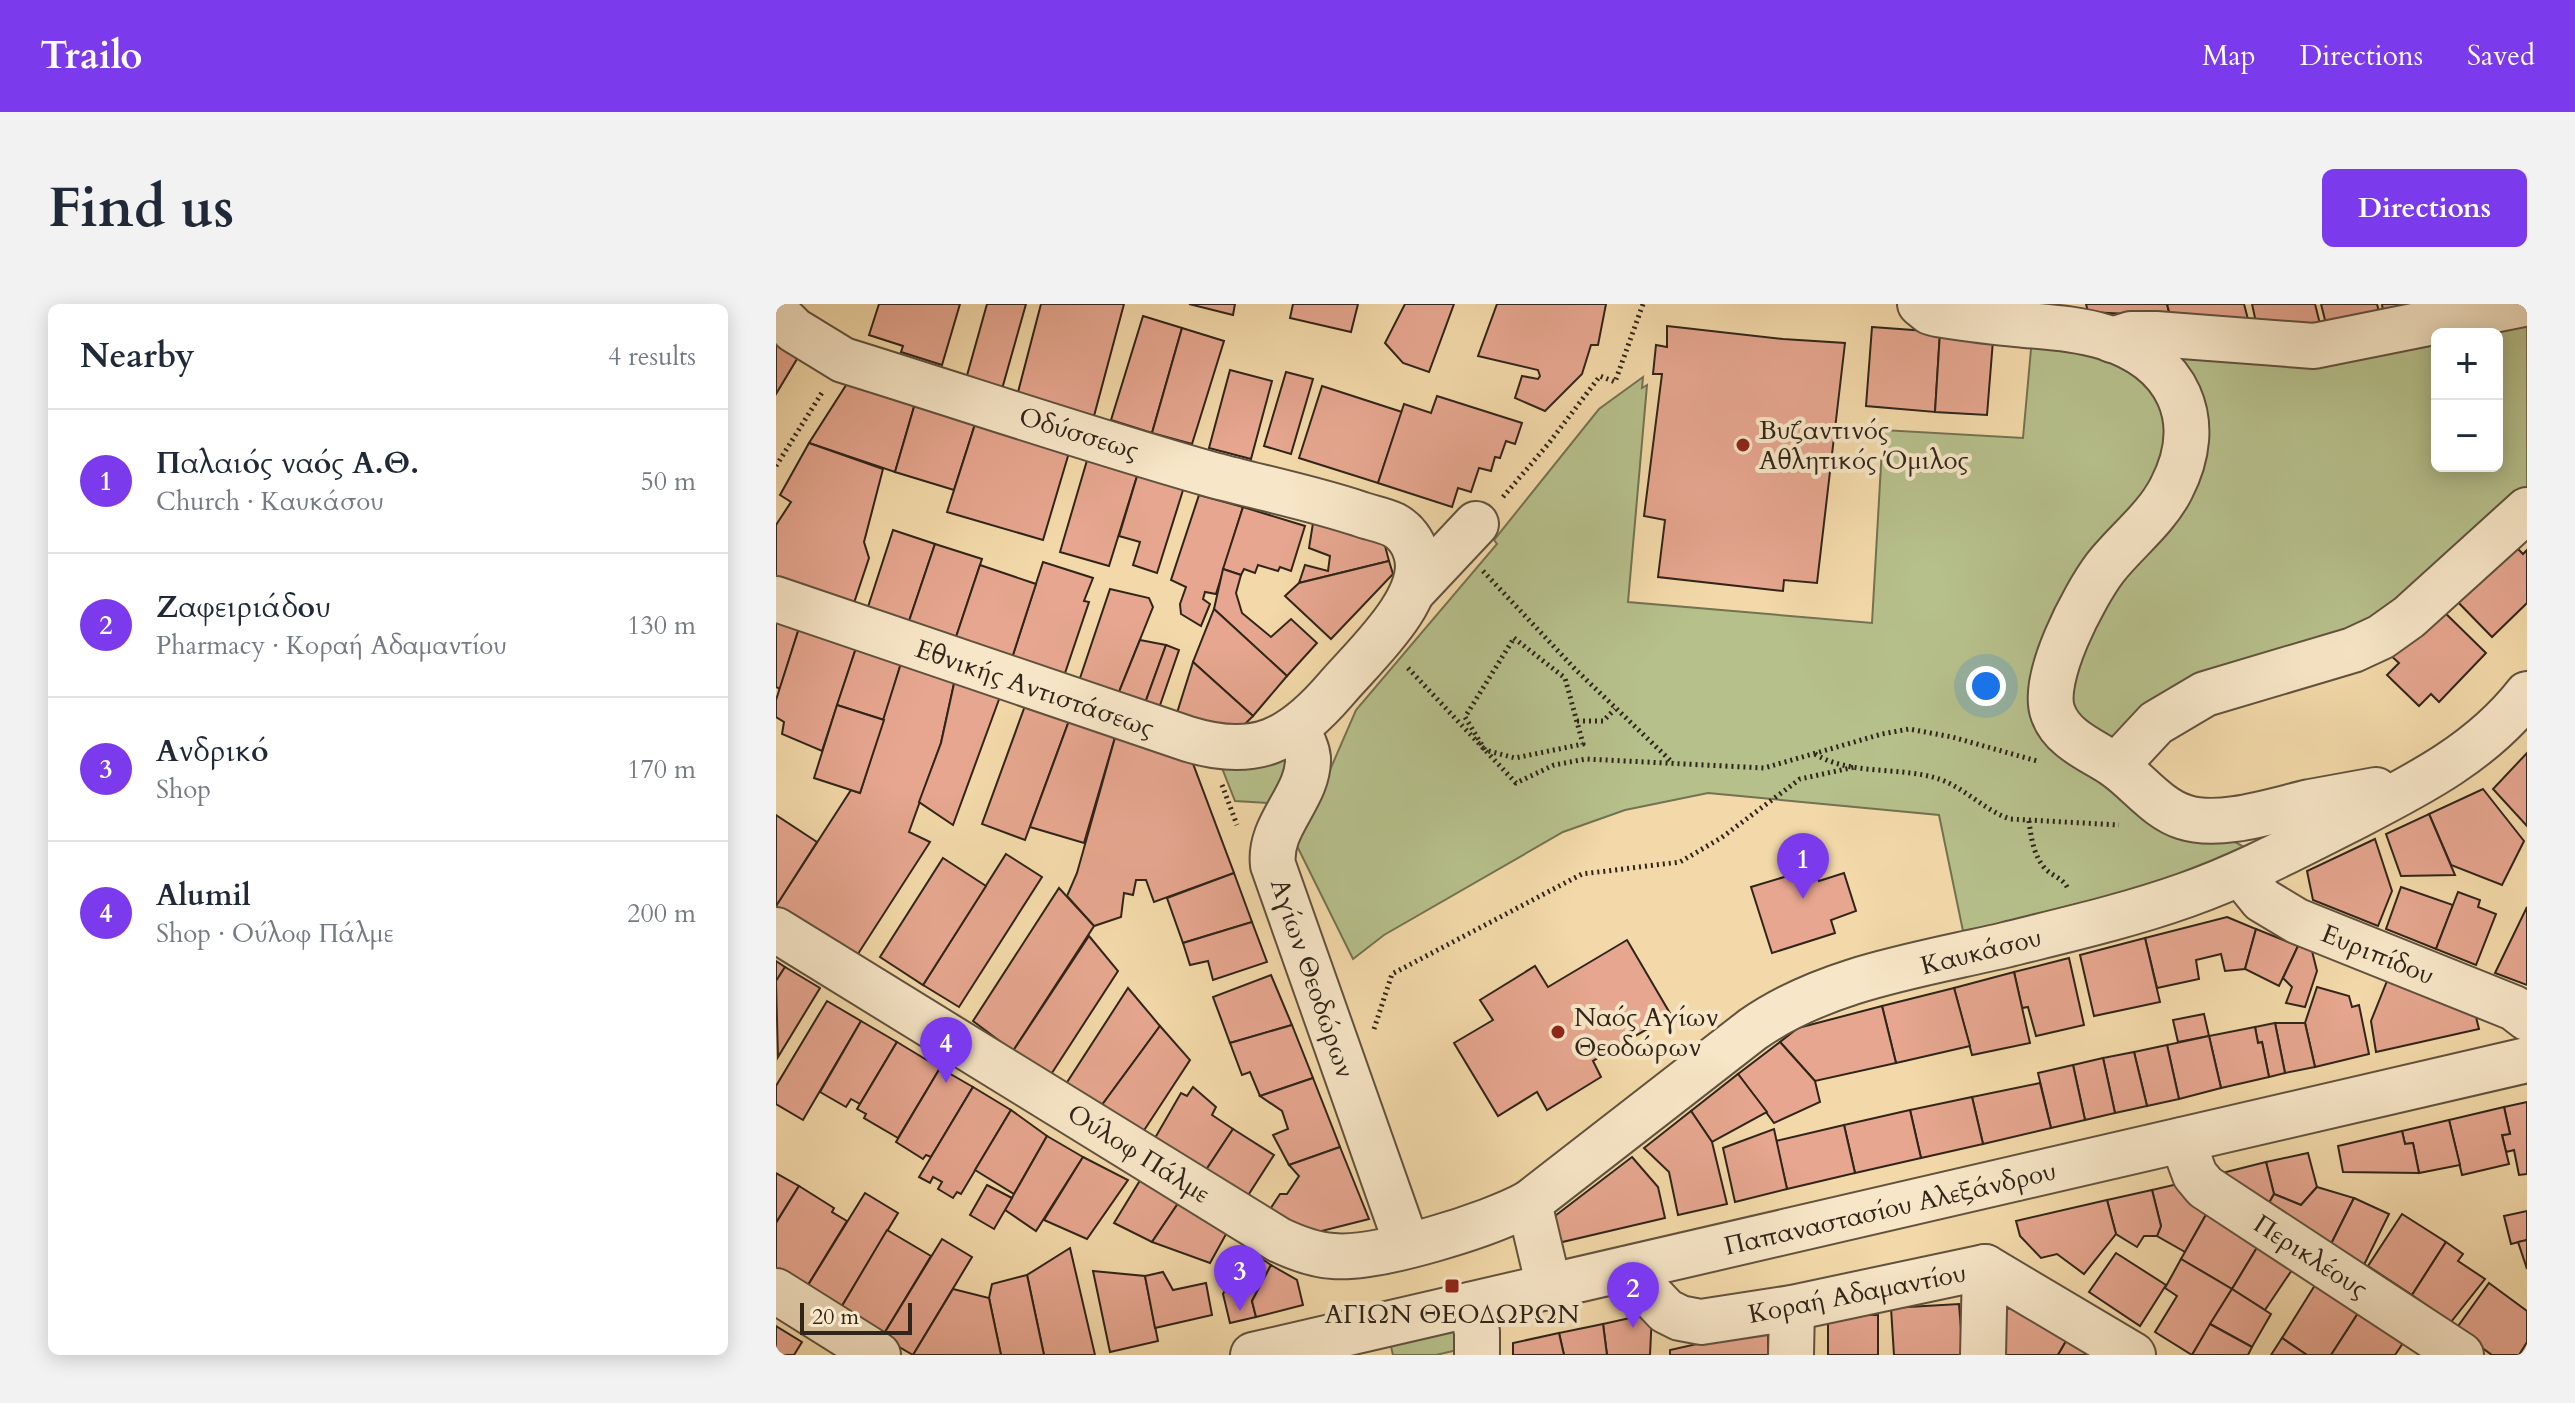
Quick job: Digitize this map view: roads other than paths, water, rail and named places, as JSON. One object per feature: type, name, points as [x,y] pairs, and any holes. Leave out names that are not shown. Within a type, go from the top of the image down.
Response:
[{"type":"street","points":[[1920,304],[1937,314],[2067,329],[2112,340],[2147,358],[2171,379],[2183,403],[2186,434],[2181,464],[2170,492],[2140,531],[2105,568],[2092,588],[2054,670],[2051,706],[2060,726],[2073,739],[2116,766],[2171,811],[2202,820],[2246,816],[2425,780]]},
{"type":"street","points":[[2112,340],[2131,334],[2156,334],[2314,346],[2523,304]]},
{"type":"street","name":"Οδύσσεως","points":[[776,312],[838,367],[1214,475],[1325,503],[1396,526],[1415,549],[1418,576],[1414,590]]},
{"type":"street","points":[[2116,766],[2156,723],[2205,694],[2338,655],[2381,637],[2409,617],[2527,510]]},
{"type":"street","points":[[1296,729],[1317,710],[1380,638],[1414,590],[1467,534]]},
{"type":"street","name":"Εθνικής Αντιστάσεως","points":[[776,599],[1206,744],[1255,747],[1296,729]]},
{"type":"street","name":"Καυκάσου","points":[[1529,1203],[1753,1029],[1792,1005],[1859,981],[2129,913],[2189,895],[2241,874],[2425,780],[2481,742],[2527,694]]},
{"type":"street","name":"Αγίων Θεοδώρων","points":[[1296,729],[1308,759],[1294,801],[1275,838],[1273,865],[1382,1129],[1407,1245]]},
{"type":"street","name":"Ευριπίδου","points":[[2241,874],[2262,900],[2297,921],[2514,1008],[2527,1018]]},
{"type":"street","name":"Ούλοφ Πάλμε","points":[[776,930],[1289,1245],[1333,1256],[1358,1256],[1495,1219],[1529,1203]]},
{"type":"street","name":"Παπαναστασίου Αλεξάνδρου","points":[[1253,1355],[2527,1060]]},
{"type":"street","name":"Περικλέους","points":[[2182,1140],[2195,1175],[2205,1187],[2461,1355]]},
{"type":"street","points":[[1529,1203],[1549,1287]]},
{"type":"street","points":[[1983,1355],[1985,1267]]},
{"type":"street","name":"Κοραή Αδαμαντίου","points":[[1626,1269],[1666,1311],[1680,1318],[1701,1322],[1792,1308],[1985,1267],[2133,1355]]},
{"type":"street","points":[[776,1291],[878,1355]]},
{"type":"street","points":[[1471,1305],[1477,1332],[1477,1355]]},
{"type":"street","points":[[1791,1355],[1792,1308]]},
{"type":"place","name":"Βυζαντινός Αθλητικός Όμιλος","points":[[1743,445]]},
{"type":"place","name":"Παλαιός ναός Α.Θ.","points":[[1803,899]]},
{"type":"place","name":"Ναός Αγίων Θεοδώρων","points":[[1558,1032]]},
{"type":"place","name":"Alumil","points":[[946,1083]]},
{"type":"place","name":"ΑΓΙΩΝ ΘΕΟΔΩΡΩΝ","points":[[1452,1286]]},
{"type":"place","name":"Ανδρικό","points":[[1240,1311]]},
{"type":"place","name":"Ζαφειριάδου","points":[[1633,1328]]}]
